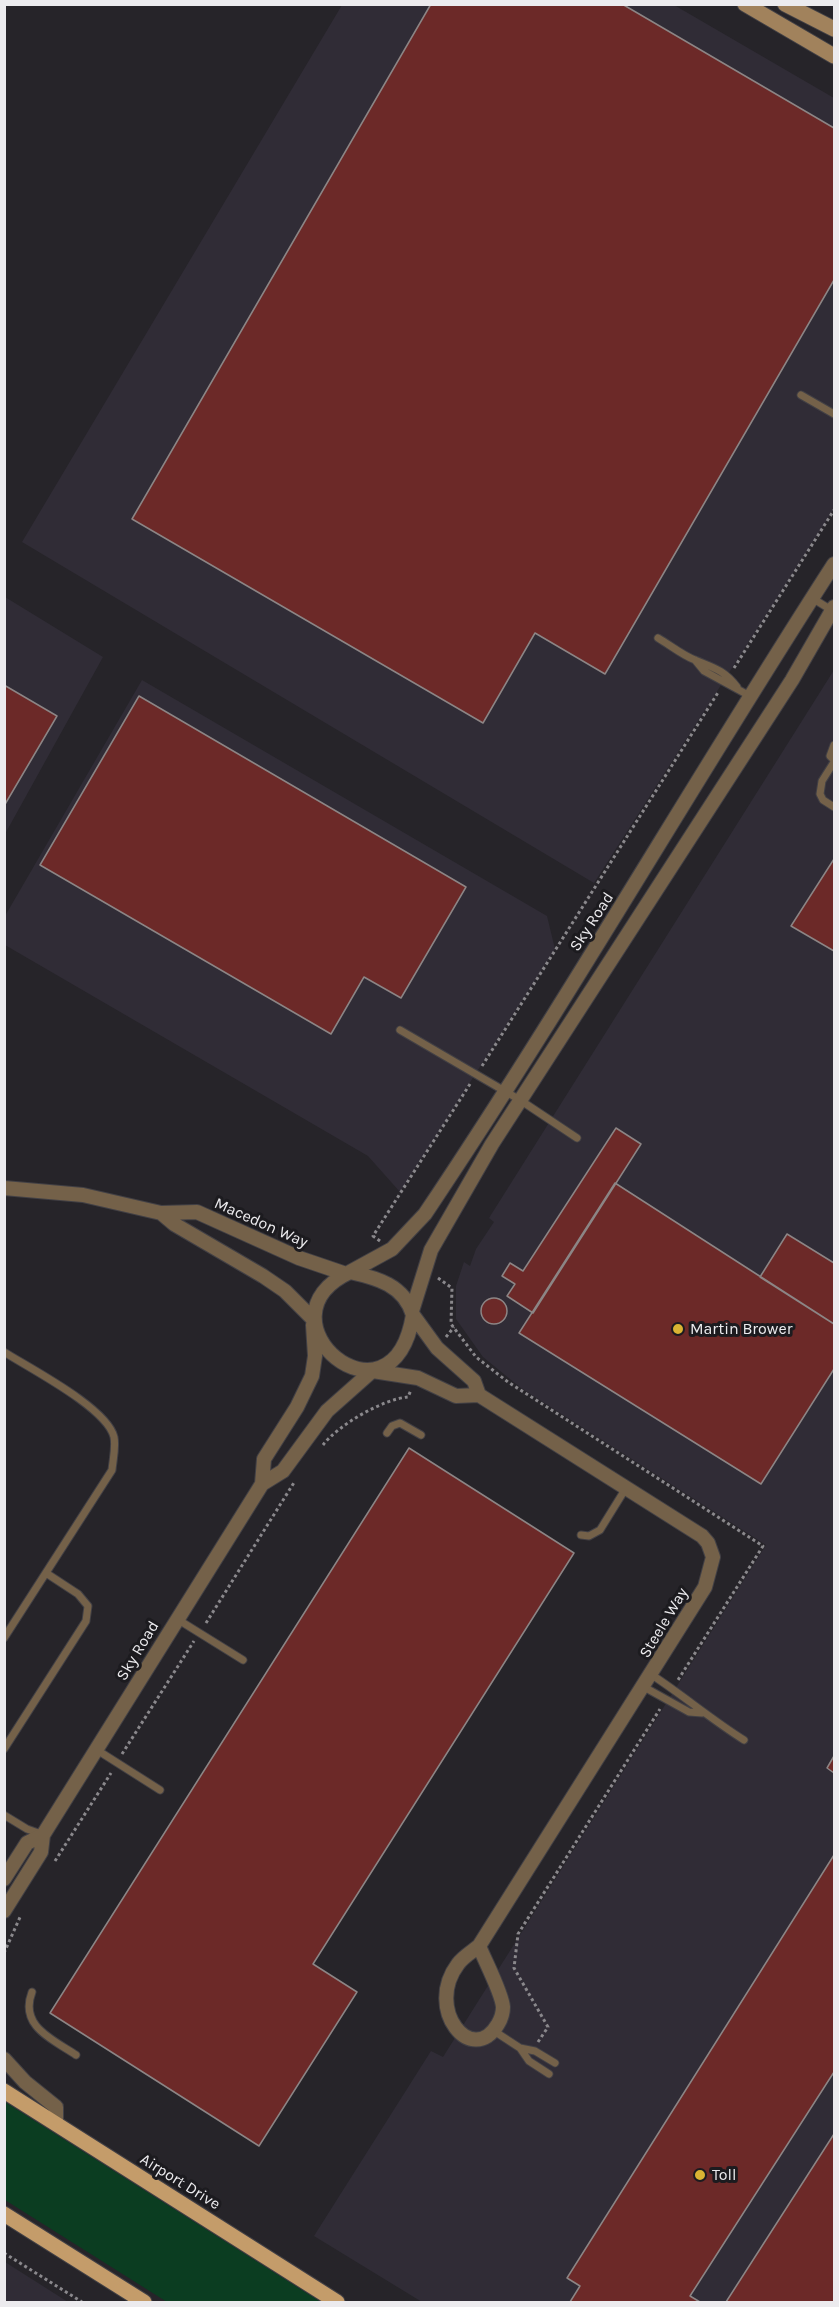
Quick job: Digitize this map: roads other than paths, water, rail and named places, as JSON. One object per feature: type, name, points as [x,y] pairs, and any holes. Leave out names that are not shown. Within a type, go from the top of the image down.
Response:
[{"type":"main road","name":"Airport Drive","points":[[4,2091],[337,2302]]},
{"type":"main road","points":[[4,2214],[144,2302]]},
{"type":"street","points":[[745,4],[834,56]]},
{"type":"street","points":[[785,4],[834,29]]},
{"type":"street","points":[[819,21],[824,35],[834,41]]},
{"type":"street","name":"Sky Road","points":[[348,1273],[392,1248],[425,1214],[644,872],[750,696],[834,564]]},
{"type":"street","points":[[412,1313],[403,1296],[385,1281],[348,1273],[326,1292],[313,1322],[321,1341],[336,1359],[346,1365],[372,1371],[398,1354],[409,1335],[412,1313],[424,1269],[443,1227],[520,1100],[780,699],[834,610]]},
{"type":"street","name":"Macedon Way","points":[[4,1188],[83,1195],[161,1213],[197,1212],[298,1258],[348,1273]]},
{"type":"street","name":"Macedon Way","points":[[161,1213],[174,1224],[285,1291],[313,1322]]},
{"type":"street","name":"Steele Way","points":[[412,1313],[437,1348],[474,1381],[479,1395]]},
{"type":"street","name":"Sky Road","points":[[262,1484],[264,1459],[297,1407],[312,1376],[315,1356],[313,1322]]},
{"type":"street","name":"Sky Road","points":[[4,1911],[41,1852],[43,1835],[262,1484],[283,1471],[327,1411],[372,1371]]},
{"type":"street","name":"Steele Way","points":[[372,1371],[418,1378],[456,1396],[479,1395],[702,1536],[708,1543],[713,1557],[705,1587],[648,1681],[479,1946],[458,1963],[448,1985],[445,2002],[447,2015],[454,2029],[465,2037],[476,2038],[494,2031]]},
{"type":"street","name":"Sky Road","points":[[4,1879],[27,1843],[43,1835]]},
{"type":"street","points":[[479,1946],[503,2007],[501,2019],[494,2031]]},
{"type":"street","points":[[4,2059],[25,2082],[56,2107],[56,2124]]},
{"type":"lane","points":[[801,395],[834,414]]},
{"type":"lane","points":[[812,598],[834,610]]},
{"type":"lane","points":[[658,638],[695,660],[709,664],[729,676],[737,687],[750,696]]},
{"type":"lane","points":[[695,660],[704,671],[724,684],[737,687]]},
{"type":"lane","points":[[834,745],[830,752],[834,761],[822,781],[820,794],[823,800],[834,807]]},
{"type":"lane","points":[[400,1030],[520,1100],[577,1138]]},
{"type":"lane","points":[[4,1352],[98,1411],[114,1436],[112,1470],[4,1638]]},
{"type":"lane","points":[[387,1433],[392,1426],[400,1423],[421,1435]]},
{"type":"lane","points":[[581,1535],[589,1536],[600,1530],[626,1488]]},
{"type":"lane","points":[[4,1749],[86,1621],[87,1606],[78,1594],[46,1573]]},
{"type":"lane","points":[[177,1619],[243,1660]]},
{"type":"lane","points":[[648,1681],[673,1689],[694,1702],[702,1713],[744,1740]]},
{"type":"lane","points":[[648,1681],[667,1698],[689,1712],[702,1713]]},
{"type":"lane","points":[[96,1750],[160,1790]]},
{"type":"lane","points":[[4,1815],[27,1829],[43,1835]]},
{"type":"lane","points":[[32,1992],[28,2012],[31,2020],[42,2033],[76,2055]]},
{"type":"lane","points":[[494,2031],[520,2048],[532,2051],[555,2063]]},
{"type":"lane","points":[[520,2048],[529,2061],[549,2074]]},
{"type":"place","name":"Martin Brower","points":[[678,1329]]},
{"type":"place","name":"Toll","points":[[700,2175]]}]
